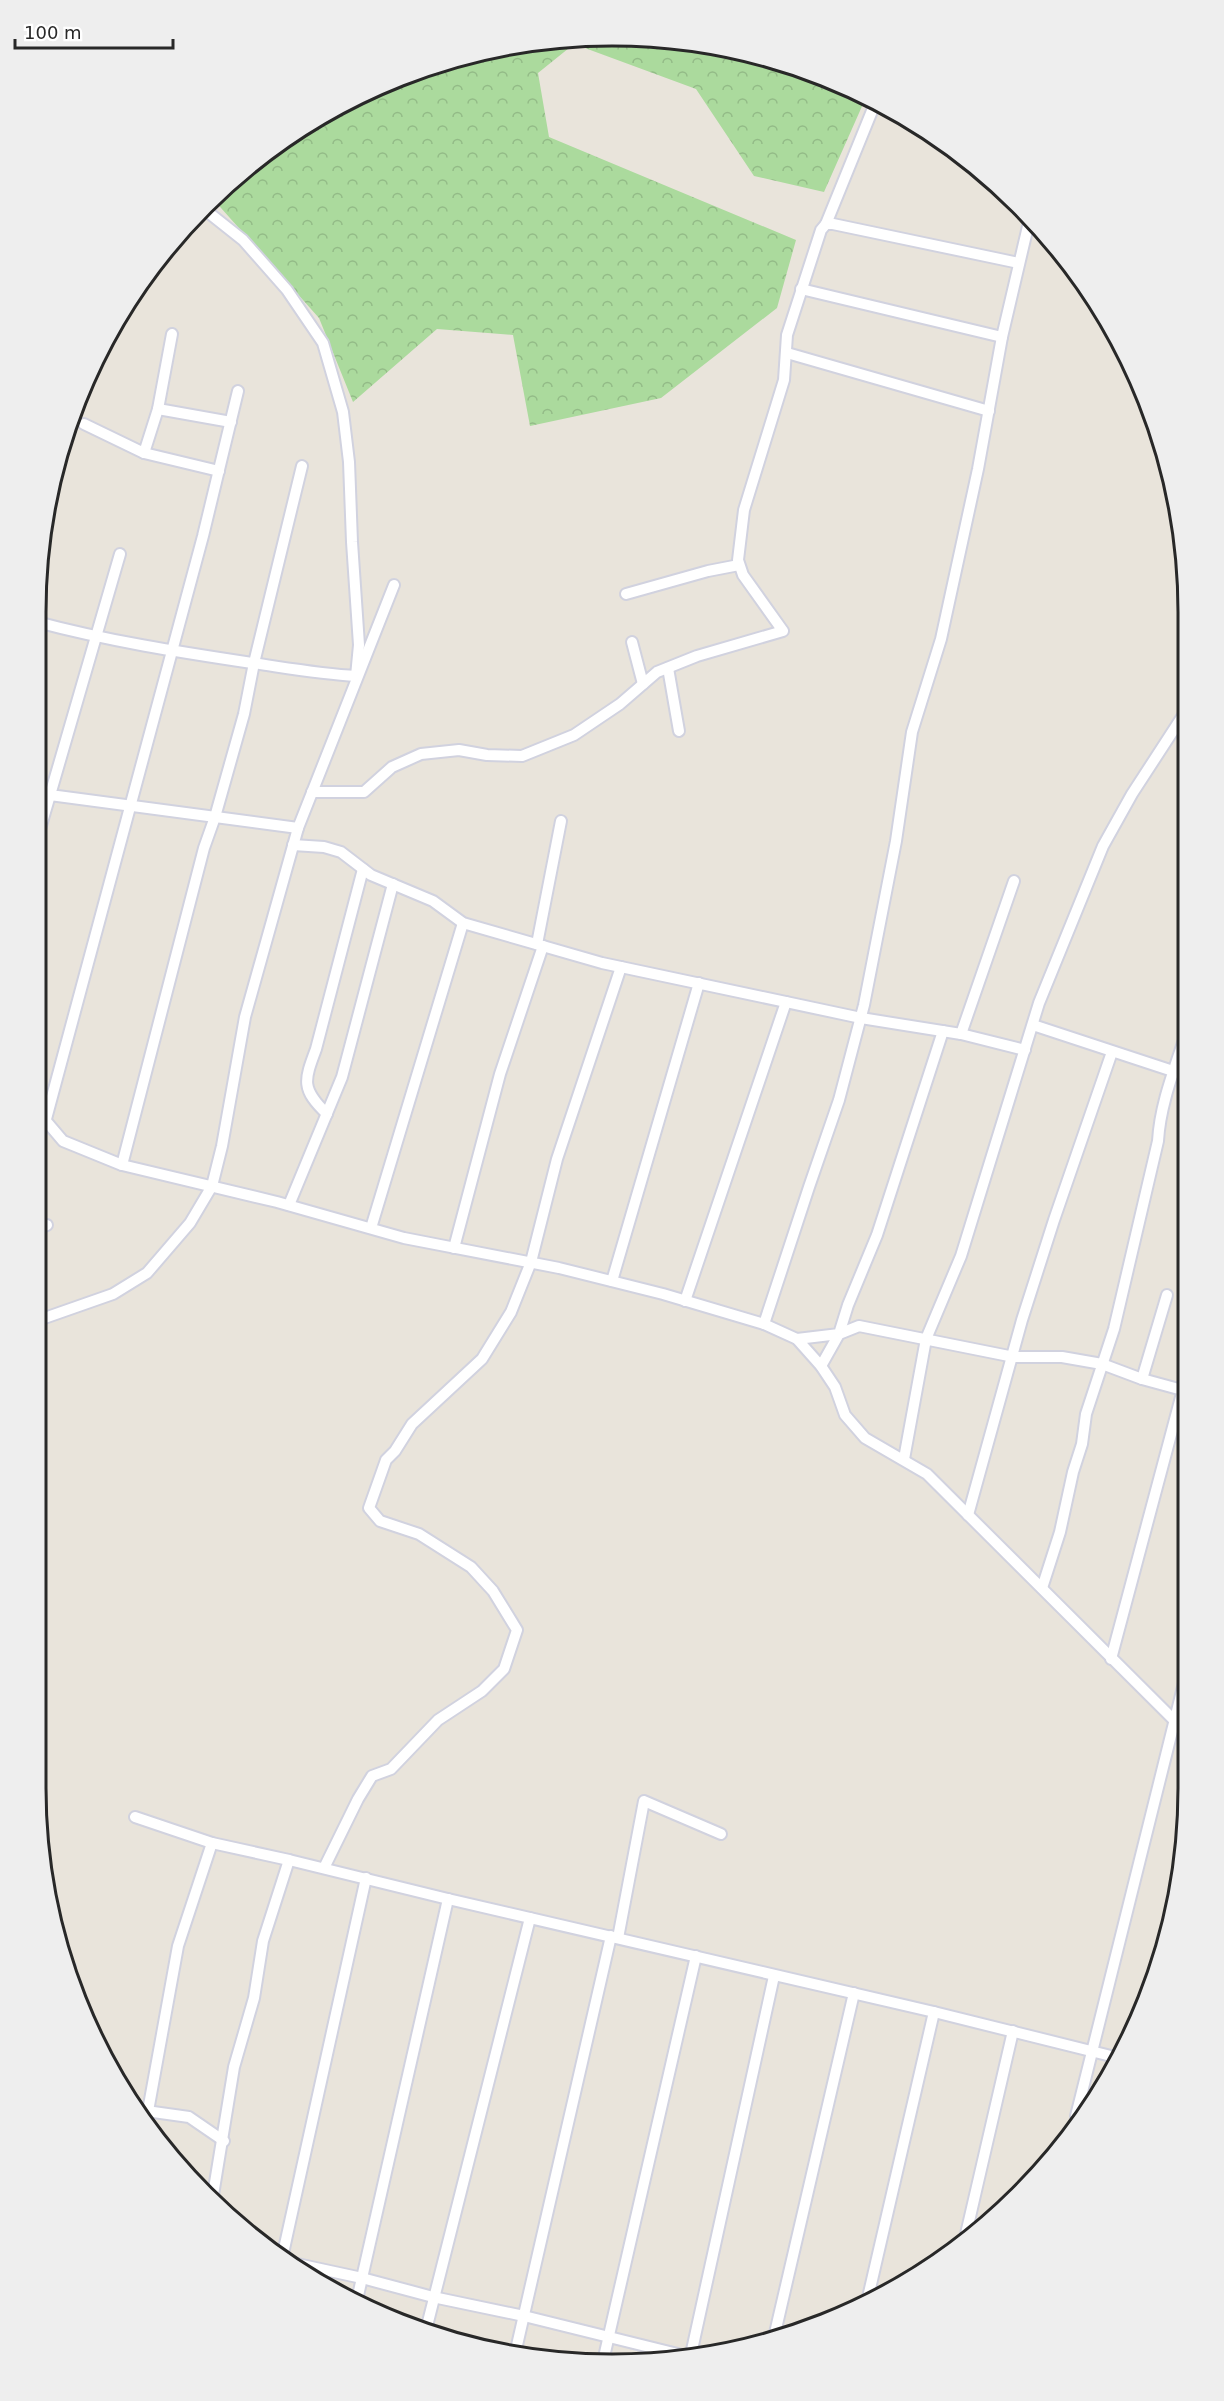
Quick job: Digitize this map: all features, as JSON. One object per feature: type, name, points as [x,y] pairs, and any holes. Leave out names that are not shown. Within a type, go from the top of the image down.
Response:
[{"type":"street","points":[[312,792],[364,792],[392,767],[421,754],[459,750],[487,755],[522,756],[574,735],[620,704],[657,672],[697,656],[783,631],[743,575],[739,565],[744,510],[784,380],[788,353],[787,335],[801,289],[821,230],[826,224],[872,110]]},
{"type":"street","points":[[210,214],[243,240],[287,290],[323,343],[343,412],[349,462],[359,645],[356,676]]},
{"type":"street","points":[[826,224],[1019,263]]},
{"type":"street","points":[[764,1324],[839,1100],[861,1018],[896,841],[912,732],[941,639],[978,469],[1002,337],[1027,229]]},
{"type":"street","points":[[801,289],[1002,337]]},
{"type":"street","points":[[144,453],[158,409],[172,333]]},
{"type":"street","points":[[788,353],[989,411]]},
{"type":"street","points":[[238,391],[172,652],[46,1121],[63,1141],[122,1165],[289,1205],[404,1238],[531,1262],[612,1281],[764,1324],[797,1339],[821,1366],[835,1387],[845,1415],[865,1438],[927,1474],[1178,1726]]},
{"type":"street","points":[[158,409],[231,422]]},
{"type":"street","points":[[84,424],[144,453],[219,471]]},
{"type":"street","points":[[122,1165],[204,848],[244,714],[254,663],[302,466]]},
{"type":"street","points":[[46,809],[120,554]]},
{"type":"street","points":[[626,594],[708,571],[739,565]]},
{"type":"street","points":[[46,1317],[113,1294],[147,1273],[190,1223],[212,1186],[222,1146],[245,1017],[298,828],[356,676],[394,585]]},
{"type":"street","points":[[46,624],[95,638],[172,652],[317,673],[356,676]]},
{"type":"street","points":[[632,642],[643,684]]},
{"type":"street","points":[[668,668],[679,731]]},
{"type":"street","points":[[904,1459],[926,1339],[961,1256],[1033,1025],[1103,846],[1132,794],[1178,723]]},
{"type":"street","points":[[46,794],[298,828]]},
{"type":"street","points":[[454,1248],[500,1074],[540,945],[561,821]]},
{"type":"street","points":[[293,845],[324,847],[341,852],[371,875],[433,902],[463,923],[540,945],[621,966],[786,1002],[861,1018],[961,1034],[1025,1050]]},
{"type":"street","points":[[327,1114],[313,1101],[306,1088],[306,1075],[316,1048],[363,869]]},
{"type":"street","points":[[961,1034],[1014,881]]},
{"type":"street","points":[[289,1205],[342,1077],[393,884]]},
{"type":"street","points":[[371,1228],[463,923]]},
{"type":"street","points":[[324,1868],[357,1799],[372,1776],[391,1769],[438,1720],[482,1691],[504,1670],[510,1654],[517,1630],[493,1591],[471,1567],[419,1534],[380,1521],[369,1509],[386,1460],[395,1451],[412,1424],[482,1359],[511,1312],[531,1262],[557,1159],[621,966]]},
{"type":"street","points":[[612,1281],[699,983]]},
{"type":"street","points":[[685,1301],[786,1002]]},
{"type":"street","points":[[1033,1025],[1178,1074]]},
{"type":"street","points":[[821,1366],[839,1334],[848,1305],[877,1235],[943,1031]]},
{"type":"street","points":[[969,1515],[1023,1320],[1054,1220],[1112,1052]]},
{"type":"street","points":[[1042,1588],[1060,1532],[1073,1472],[1082,1444],[1086,1414],[1114,1329],[1158,1141],[1159,1122],[1178,1059]]},
{"type":"street","points":[[1142,1379],[1167,1294]]},
{"type":"street","points":[[797,1339],[839,1334],[859,1326],[1014,1357],[1062,1357],[1102,1364],[1142,1379],[1178,1387]]},
{"type":"street","points":[[1111,1659],[1178,1414]]},
{"type":"street","points":[[1079,2107],[1178,1703]]},
{"type":"street","points":[[516,2346],[615,1937],[644,1801],[721,1834]]},
{"type":"street","points":[[135,1817],[212,1843],[854,1993],[1110,2056]]},
{"type":"street","points":[[145,2107],[178,1946],[212,1843]]},
{"type":"street","points":[[214,2191],[224,2141],[234,2067],[254,1998],[263,1941],[289,1860]]},
{"type":"street","points":[[284,2249],[366,1878]]},
{"type":"street","points":[[358,2294],[448,1899]]},
{"type":"street","points":[[428,2323],[530,1918]]},
{"type":"street","points":[[605,2354],[696,1956]]},
{"type":"street","points":[[693,2349],[774,1976]]},
{"type":"street","points":[[776,2330],[854,1993]]},
{"type":"street","points":[[869,2292],[934,2012]]},
{"type":"street","points":[[967,2229],[1013,2031]]},
{"type":"street","points":[[148,2112],[189,2117],[224,2141]]},
{"type":"street","points":[[310,2267],[666,2352]]},
{"type":"green space","points":[[584,48],[649,48],[722,57],[794,77],[862,105],[824,192],[754,176],[696,89]]},
{"type":"green space","points":[[568,49],[538,73],[549,137],[796,240],[777,308],[661,398],[530,426],[513,335],[437,329],[353,402],[319,318],[219,206],[268,163],[329,122],[362,105],[430,77],[502,57],[538,51]]}]
